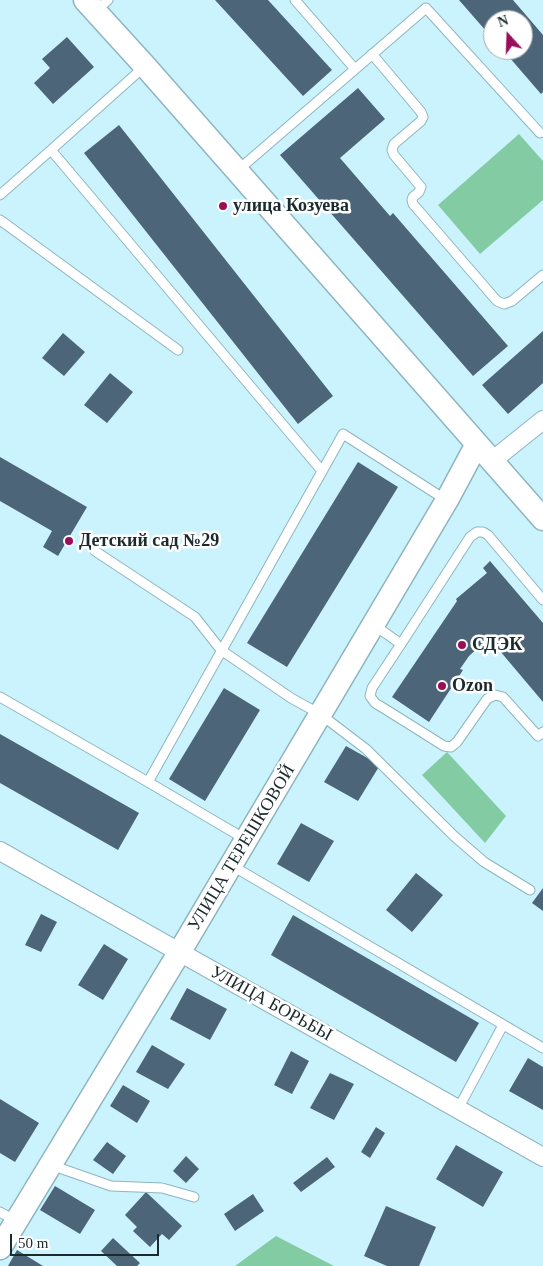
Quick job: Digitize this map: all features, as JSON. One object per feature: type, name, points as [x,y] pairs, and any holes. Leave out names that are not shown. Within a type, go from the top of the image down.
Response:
[{"type":"street","points":[[96,4],[145,66],[543,519]]},
{"type":"street","points":[[492,461],[543,420]]},
{"type":"street","name":"УЛИЦА ТЕРЕШКОВОЙ","points":[[0,1248],[8,1216],[51,1165],[246,840],[477,444]]},
{"type":"street","name":"УЛИЦА БОРЬБЫ","points":[[0,851],[543,1156]]},
{"type":"lane","points":[[294,0],[355,69]]},
{"type":"lane","points":[[237,171],[426,8],[540,133]]},
{"type":"lane","points":[[372,54],[421,112],[423,117],[421,121],[394,144],[392,150],[394,155],[421,187],[412,200],[413,204],[497,301],[504,304],[512,301],[543,275]]},
{"type":"lane","points":[[0,195],[145,66]]},
{"type":"lane","points":[[51,150],[322,471]]},
{"type":"lane","points":[[0,220],[178,350]]},
{"type":"lane","points":[[148,782],[343,434],[446,500]]},
{"type":"lane","points":[[543,600],[488,535],[483,532],[477,532],[470,537],[372,688],[370,696],[375,703],[444,746],[451,747],[457,742],[487,699],[495,695],[503,697],[538,736],[543,732]]},
{"type":"lane","points":[[95,551],[195,617],[222,650],[291,698],[320,714],[366,750],[454,836],[484,862],[530,890]]},
{"type":"lane","points":[[373,624],[401,644]]},
{"type":"lane","points":[[0,698],[246,840]]},
{"type":"lane","points":[[231,865],[543,1048]]},
{"type":"lane","points":[[458,1109],[503,1025]]},
{"type":"lane","points":[[51,1165],[111,1186],[162,1188],[194,1197]]},
{"type":"green space","points":[[519,134],[543,161],[543,200],[480,254],[438,205]]},
{"type":"green space","points":[[447,752],[506,816],[485,843],[422,775]]},
{"type":"green space","points":[[276,1236],[334,1266],[235,1266]]},
{"type":"building","points":[[215,0],[268,0],[332,70],[303,96]]},
{"type":"building","points":[[459,0],[513,0],[522,10],[483,10],[483,28]]},
{"type":"building","points":[[533,23],[543,35],[543,92],[541,94],[512,60],[533,60]]},
{"type":"building","points":[[67,37],[94,67],[53,104],[34,83],[50,68],[42,59]]},
{"type":"building","points":[[358,88],[385,119],[340,158],[390,216],[393,213],[508,346],[473,376],[280,155]]},
{"type":"building","points":[[119,125],[333,396],[298,424],[84,153]]},
{"type":"building","points":[[543,331],[543,383],[508,414],[482,385]]},
{"type":"building","points":[[63,333],[85,352],[64,376],[42,358]]},
{"type":"building","points":[[110,373],[133,392],[107,423],[84,405]]},
{"type":"building","points":[[0,457],[87,507],[58,556],[43,547],[52,531],[0,501]]},
{"type":"building","points":[[358,462],[398,487],[287,667],[247,643]]},
{"type":"building","points":[[490,561],[543,623],[543,702],[489,638],[469,656],[460,669],[463,670],[429,722],[392,697],[457,601],[456,599],[487,573],[483,568]]},
{"type":"building","points":[[224,688],[260,710],[205,801],[169,779]]},
{"type":"building","points":[[0,734],[139,813],[118,850],[0,783]]},
{"type":"building","points":[[346,746],[380,765],[358,801],[324,782]]},
{"type":"building","points":[[301,823],[334,841],[309,882],[277,864]]},
{"type":"building","points":[[416,873],[443,895],[412,932],[386,910]]},
{"type":"building","points":[[543,888],[543,911],[532,903]]},
{"type":"building","points":[[41,914],[57,922],[41,952],[25,945]]},
{"type":"building","points":[[293,915],[479,1023],[456,1062],[271,955]]},
{"type":"building","points":[[104,944],[128,959],[103,1000],[78,985]]},
{"type":"building","points":[[187,988],[227,1009],[210,1040],[170,1019]]},
{"type":"building","points":[[152,1045],[185,1064],[168,1089],[136,1072]]},
{"type":"building","points":[[291,1051],[309,1061],[292,1094],[274,1085]]},
{"type":"building","points":[[528,1058],[543,1067],[543,1110],[509,1091]]},
{"type":"building","points":[[330,1073],[354,1084],[334,1120],[310,1108]]},
{"type":"building","points":[[123,1085],[150,1101],[137,1123],[110,1106]]},
{"type":"building","points":[[0,1099],[39,1123],[15,1162],[0,1153]]},
{"type":"building","points":[[376,1127],[385,1133],[370,1158],[361,1152]]},
{"type":"building","points":[[107,1142],[126,1156],[113,1174],[93,1160]]},
{"type":"building","points":[[456,1145],[503,1172],[483,1207],[436,1179]]},
{"type":"building","points":[[186,1156],[199,1169],[186,1183],[173,1171]]},
{"type":"building","points":[[327,1157],[335,1167],[301,1192],[293,1183]]},
{"type":"building","points":[[55,1186],[95,1210],[80,1234],[40,1210]]},
{"type":"building","points":[[146,1192],[182,1226],[169,1240],[162,1234],[150,1247],[133,1231],[137,1227],[125,1215]]},
{"type":"building","points":[[253,1194],[264,1211],[235,1231],[224,1214]]},
{"type":"building","points":[[386,1206],[436,1227],[419,1266],[387,1266],[364,1256]]},
{"type":"building","points":[[113,1238],[140,1263],[137,1266],[117,1266],[101,1251]]},
{"type":"building","points":[[17,1250],[43,1266],[8,1266]]},
{"type":"place","name":"улица Козуева","points":[[223,206]]},
{"type":"place","name":"Детский сад №29","points":[[69,541]]},
{"type":"place","name":"СДЭК","points":[[462,645]]},
{"type":"place","name":"Ozon","points":[[442,686]]}]
